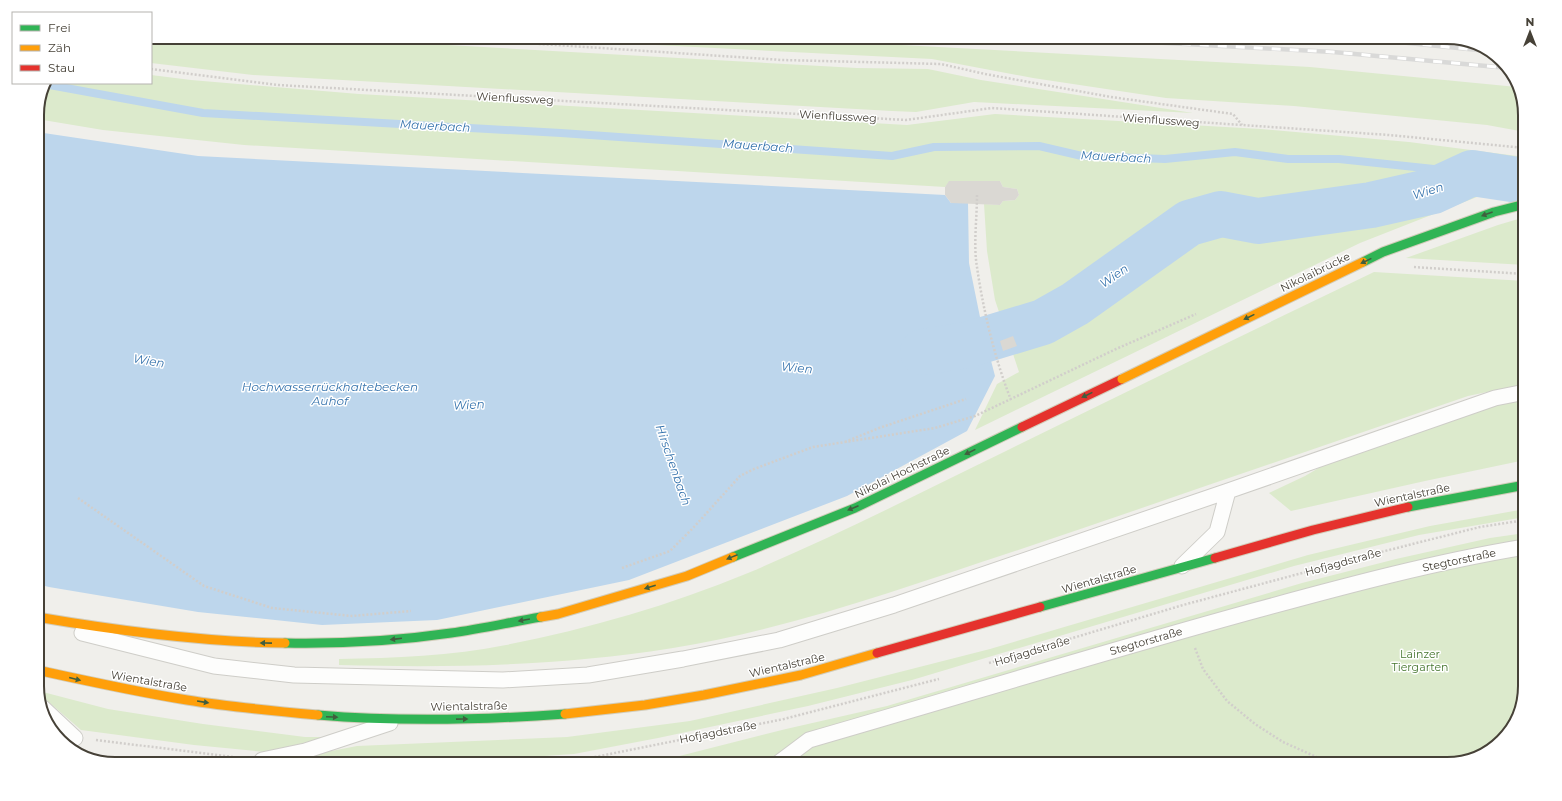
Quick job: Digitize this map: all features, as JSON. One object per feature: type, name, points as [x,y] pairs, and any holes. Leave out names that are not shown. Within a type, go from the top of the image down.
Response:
[{"type":"main road","name":"Nikolaibrücke","points":[[1122,378],[1383,252],[1494,212],[1518,206]]},
{"type":"main road","name":"Nikolai Hochstraße","points":[[44,617],[79,624],[184,637],[258,643],[320,644],[382,641],[451,633],[558,614],[687,576],[855,508],[1122,378]]},
{"type":"main road","name":"Wientalstraße","points":[[44,672],[86,682],[156,695],[240,708],[324,717],[400,720],[490,719],[579,713],[644,705],[725,691],[801,675],[1313,530],[1399,510],[1518,486]]},
{"type":"lane","points":[[44,624],[214,666],[294,675],[503,680],[588,675],[683,659],[779,640],[894,605],[1495,398],[1518,393]]},
{"type":"lane","points":[[1180,568],[1217,532],[1228,491]]},
{"type":"lane","name":"Stegtorstraße","points":[[786,757],[809,740],[1187,629],[1380,577],[1474,556],[1518,548]]},
{"type":"lane","points":[[50,715],[75,738]]},
{"type":"lane","points":[[276,757],[305,751],[400,720]]},
{"type":"path","points":[[541,44],[782,60],[941,64],[985,74],[1111,97],[1233,114],[1242,125]]},
{"type":"path","name":"Wienflussweg","points":[[152,69],[278,85],[898,120],[992,108],[1389,135],[1518,147]]},
{"type":"path","points":[[977,195],[976,259],[988,323],[1002,376],[1012,400]]},
{"type":"path","points":[[841,444],[879,428],[966,399]]},
{"type":"path","points":[[619,569],[670,551],[740,476],[754,469],[813,447],[841,444],[935,428],[975,416]]},
{"type":"path","points":[[78,498],[204,586],[272,608],[352,616],[414,611]]},
{"type":"path","name":"Hofjagdstraße","points":[[984,665],[1183,605],[1480,527],[1518,521]]},
{"type":"path","points":[[1187,629],[1203,670],[1227,701],[1255,724],[1283,742],[1317,757]]},
{"type":"path","name":"Hofjagdstraße","points":[[595,757],[784,719],[946,677]]},
{"type":"path","points":[[75,738],[236,757]]},
{"type":"green space","points":[[152,44],[430,44],[857,68],[928,69],[981,80],[1193,113],[974,102],[916,112],[253,75],[152,63]]},
{"type":"green space","points":[[635,44],[882,44],[1310,67],[1512,87],[1517,101],[1518,131],[1487,125],[1294,106],[1166,98],[1033,78],[932,59]]},
{"type":"green space","points":[[152,75],[191,80],[359,94],[907,125],[995,114],[1261,129],[1409,142],[1518,156],[1518,183],[1505,186],[1360,243],[975,430],[997,384],[1019,372],[995,300],[987,251],[984,204],[1000,205],[1003,201],[1015,200],[1019,195],[1017,189],[1003,187],[1000,181],[950,181],[945,187],[244,145],[103,130],[44,120],[46,97],[51,84],[152,84]]},
{"type":"green space","points":[[1518,219],[1518,265],[1406,258]]},
{"type":"green space","points":[[1374,272],[1518,281],[1518,385],[1468,396],[928,580],[802,619],[716,640],[673,648],[589,659],[547,662],[465,666],[339,665],[339,659],[444,654],[506,645],[598,624],[689,596],[781,559],[846,529]]},
{"type":"green space","points":[[1518,400],[1518,461],[1291,511],[1269,493],[1305,476],[1356,446],[1497,403]]},
{"type":"green space","points":[[1518,510],[1518,518],[1419,535],[1294,566],[912,680],[808,706],[658,738],[574,754],[529,757],[300,757],[357,746],[567,737],[690,721],[837,688],[990,649],[1308,555],[1430,526]]},
{"type":"green space","name":"Lainzer Tiergarten","points":[[1518,534],[1518,686],[1516,704],[1506,725],[1494,739],[1474,752],[1465,755],[1447,757],[676,757],[786,729],[887,706],[1302,583],[1396,559],[1490,538]]},
{"type":"green space","points":[[44,692],[108,709],[203,724],[305,737],[330,737],[265,752],[194,745],[81,730],[45,699]]},
{"type":"water","name":"Hochwasserrückhaltebecken Auhof","points":[[44,133],[198,156],[945,195],[951,203],[968,203],[969,263],[981,322],[995,376],[967,431],[847,496],[629,580],[437,620],[322,625],[198,612],[44,586]]},
{"type":"building","points":[[949,181],[1000,181],[1003,187],[1017,189],[1019,195],[1015,200],[1003,201],[1000,205],[951,203],[945,195],[945,187]]},
{"type":"building","points":[[1013,336],[1017,346],[1003,351],[1000,341]]},
{"type":"waterway","name":"Mauerbach","points":[[50,85],[203,113],[561,133],[892,156],[934,147],[1039,146],[1082,156],[1165,159],[1235,152],[1288,159],[1339,159],[1472,173]]},
{"type":"waterway","name":"Wien","points":[[923,352],[967,345],[1043,322],[1075,304],[1189,223],[1221,214],[1258,221],[1371,205],[1433,191],[1472,173],[1518,180]]},
{"type":"railway","points":[[1185,44],[1333,52],[1499,67]]},
{"type":"railway","points":[[1418,44],[1476,50]]},
{"type":"traffic: fast","points":[[1363,262],[1383,252],[1494,212],[1518,206]]},
{"type":"traffic: fast","points":[[733,557],[855,508],[1022,427]]},
{"type":"traffic: fast","points":[[1408,507],[1518,486]]},
{"type":"traffic: fast","points":[[1040,607],[1215,558]]},
{"type":"traffic: fast","points":[[285,643],[389,640],[430,636],[541,617]]},
{"type":"traffic: fast","points":[[318,715],[380,719],[442,719],[503,718],[565,714]]},
{"type":"traffic: slow","points":[[1122,379],[1363,262]]},
{"type":"traffic: slow","points":[[541,617],[558,614],[687,576],[733,557]]},
{"type":"traffic: slow","points":[[44,618],[161,635],[285,643]]},
{"type":"traffic: slow","points":[[565,714],[645,705],[704,695],[801,675],[877,653]]},
{"type":"traffic: slow","points":[[44,671],[187,700],[236,707],[318,715]]},
{"type":"traffic: jam","points":[[1022,427],[1122,379]]},
{"type":"traffic: jam","points":[[1215,558],[1313,530],[1408,507]]},
{"type":"traffic: jam","points":[[877,653],[1040,607]]},
{"type":"water label","name":"Hirschenbach","points":[[673,465]]}]
